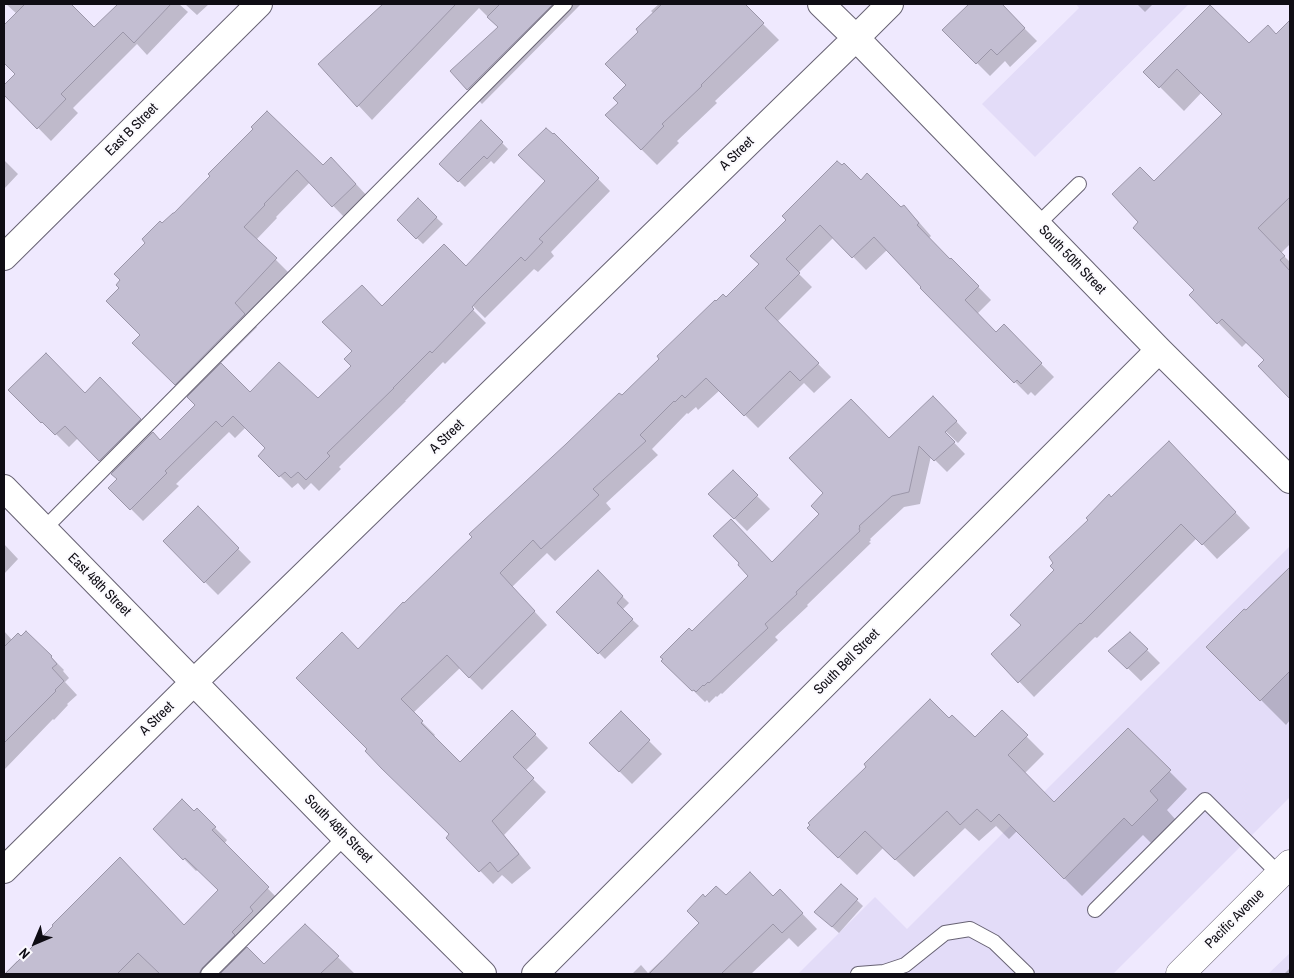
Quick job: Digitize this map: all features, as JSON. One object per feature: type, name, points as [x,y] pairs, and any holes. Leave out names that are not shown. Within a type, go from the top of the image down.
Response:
[{"type":"main road","name":"Pacific Avenue","points":[[1180,974],[1285,870]]},
{"type":"street","name":"East B Street","points":[[4,257],[259,4]]},
{"type":"street","name":"South 50th Street","points":[[821,4],[1159,350],[1290,480]]},
{"type":"street","name":"A Street","points":[[4,870],[194,682],[890,4]]},
{"type":"street","name":"South Bell Street","points":[[535,974],[1159,350]]},
{"type":"street","name":"East 48th Street","points":[[4,488],[194,682]]},
{"type":"street","name":"South 48th Street","points":[[194,682],[345,837],[483,974]]},
{"type":"lane","points":[[44,529],[565,4]]},
{"type":"lane","points":[[1037,225],[1079,184]]},
{"type":"lane","points":[[1095,910],[1205,800],[1285,870]]},
{"type":"lane","points":[[208,974],[345,837]]},
{"type":"lane","points":[[858,974],[884,972],[905,964],[945,933],[970,929],[994,942],[1027,974]]},
{"type":"shaded area","points":[[1076,4],[1189,4],[1035,157],[982,104],[1079,8]]},
{"type":"shaded area","points":[[1290,546],[1290,797],[1113,974],[798,974],[875,897],[907,929]]},
{"type":"shaded area","points":[[1290,953],[1290,974],[1268,974]]},
{"type":"building","points":[[25,4],[71,4],[94,27],[118,4],[171,4],[134,43],[123,32],[61,94],[66,99],[37,129],[4,95],[4,85],[15,74],[4,63],[4,25]]},
{"type":"building","points":[[383,4],[456,4],[357,107],[318,64]]},
{"type":"building","points":[[500,4],[553,4],[467,90],[450,71],[498,27],[487,17]]},
{"type":"building","points":[[662,4],[745,4],[764,23],[662,124],[664,126],[641,150],[605,115],[618,103],[613,98],[626,85],[605,64],[638,32],[636,29]]},
{"type":"building","points":[[969,4],[1002,4],[1025,28],[997,55],[991,49],[976,64],[942,30]]},
{"type":"building","points":[[1210,5],[1249,43],[1268,25],[1276,34],[1290,20],[1290,197],[1258,228],[1285,256],[1280,260],[1290,271],[1290,399],[1258,366],[1264,360],[1222,319],[1217,324],[1189,295],[1194,290],[1133,228],[1138,222],[1112,194],[1140,167],[1154,181],[1222,114],[1177,69],[1159,88],[1143,72]]},
{"type":"building","points":[[267,111],[323,165],[331,157],[356,184],[332,207],[297,170],[264,204],[244,227],[277,258],[235,303],[245,314],[175,385],[132,343],[140,335],[106,301],[119,288],[116,285],[120,280],[114,274],[145,243],[142,239],[160,221],[162,223],[174,213],[210,176],[208,174],[253,129],[251,127]]},
{"type":"building","points":[[481,120],[503,142],[487,159],[484,156],[458,182],[439,164]]},
{"type":"building","points":[[546,128],[554,133],[599,178],[539,239],[543,242],[525,261],[521,257],[479,299],[472,307],[474,309],[432,353],[430,351],[327,453],[330,456],[306,480],[298,472],[291,478],[285,472],[279,477],[258,456],[265,448],[233,416],[222,427],[216,421],[165,471],[167,473],[130,510],[108,488],[117,479],[111,474],[153,432],[160,440],[195,405],[187,397],[221,363],[250,392],[279,362],[318,398],[351,366],[344,359],[352,351],[322,322],[362,285],[382,306],[444,244],[466,266],[545,181],[518,155]]},
{"type":"building","points":[[837,161],[842,165],[844,163],[861,180],[867,173],[901,207],[904,205],[919,223],[917,225],[979,286],[965,300],[996,332],[1004,324],[1042,363],[1021,384],[1017,380],[1014,383],[920,288],[874,237],[852,258],[820,225],[786,259],[800,273],[765,308],[819,363],[800,381],[790,371],[744,416],[706,378],[685,398],[682,395],[674,401],[640,435],[646,441],[593,489],[599,495],[541,549],[533,540],[500,573],[535,611],[469,678],[447,655],[401,699],[423,721],[421,723],[460,762],[512,710],[536,734],[513,757],[534,778],[492,821],[519,854],[498,872],[490,862],[479,872],[446,838],[449,834],[381,768],[365,751],[367,749],[296,678],[342,632],[358,649],[403,602],[472,537],[469,534],[619,393],[622,395],[659,359],[657,356],[715,300],[723,294],[726,297],[759,264],[750,256],[786,220],[782,216]]},
{"type":"building","points":[[418,198],[437,217],[416,239],[397,220]]},
{"type":"building","points":[[46,353],[85,393],[100,377],[141,419],[99,461],[65,426],[55,435],[8,390]]},
{"type":"building","points":[[933,396],[957,421],[945,432],[955,442],[934,461],[919,446],[909,492],[892,496],[859,526],[860,531],[765,624],[768,628],[709,683],[703,685],[696,692],[692,691],[661,661],[663,659],[660,657],[689,628],[692,631],[748,576],[738,565],[739,563],[713,536],[731,519],[772,562],[819,514],[811,506],[823,493],[789,458],[851,399],[889,438]]},
{"type":"building","points":[[1169,441],[1236,512],[1202,545],[1181,524],[1081,624],[1018,683],[991,654],[1021,625],[1010,615],[1054,570],[1050,566],[1053,563],[1049,557],[1088,520],[1086,518],[1109,494],[1111,497]]},
{"type":"building","points":[[733,470],[758,495],[734,519],[708,494]]},
{"type":"building","points":[[198,506],[239,548],[204,583],[163,541]]},
{"type":"building","points":[[1290,567],[1290,671],[1260,701],[1206,647]]},
{"type":"building","points":[[598,570],[623,596],[617,603],[633,619],[598,654],[556,612]]},
{"type":"building","points":[[26,631],[52,656],[57,664],[52,668],[64,681],[4,743],[4,647],[18,633],[21,636]]},
{"type":"building","points":[[1130,632],[1148,649],[1127,669],[1108,651]]},
{"type":"building","points":[[930,699],[949,718],[952,715],[975,737],[1002,710],[1028,735],[1008,755],[1054,802],[1128,728],[1171,770],[1150,791],[1158,800],[1132,826],[1124,818],[1064,879],[999,814],[991,822],[977,809],[960,825],[947,811],[895,860],[865,831],[838,858],[807,828],[810,825],[808,823],[866,767],[864,764]]},
{"type":"building","points":[[621,711],[650,740],[619,772],[589,743]]},
{"type":"building","points":[[182,799],[194,811],[197,808],[216,827],[212,830],[269,887],[250,907],[253,911],[232,932],[235,935],[202,968],[199,974],[160,974],[138,953],[117,974],[5,974],[120,857],[184,925],[218,890],[185,858],[183,860],[153,829]]},
{"type":"building","points":[[750,872],[773,896],[780,889],[803,913],[782,933],[773,924],[721,974],[649,974],[699,923],[687,911],[703,894],[705,897],[716,886],[726,895]]},
{"type":"building","points":[[841,884],[858,899],[832,927],[814,912]]},
{"type":"building","points":[[305,924],[339,956],[320,974],[220,974],[247,947],[264,964]]}]
